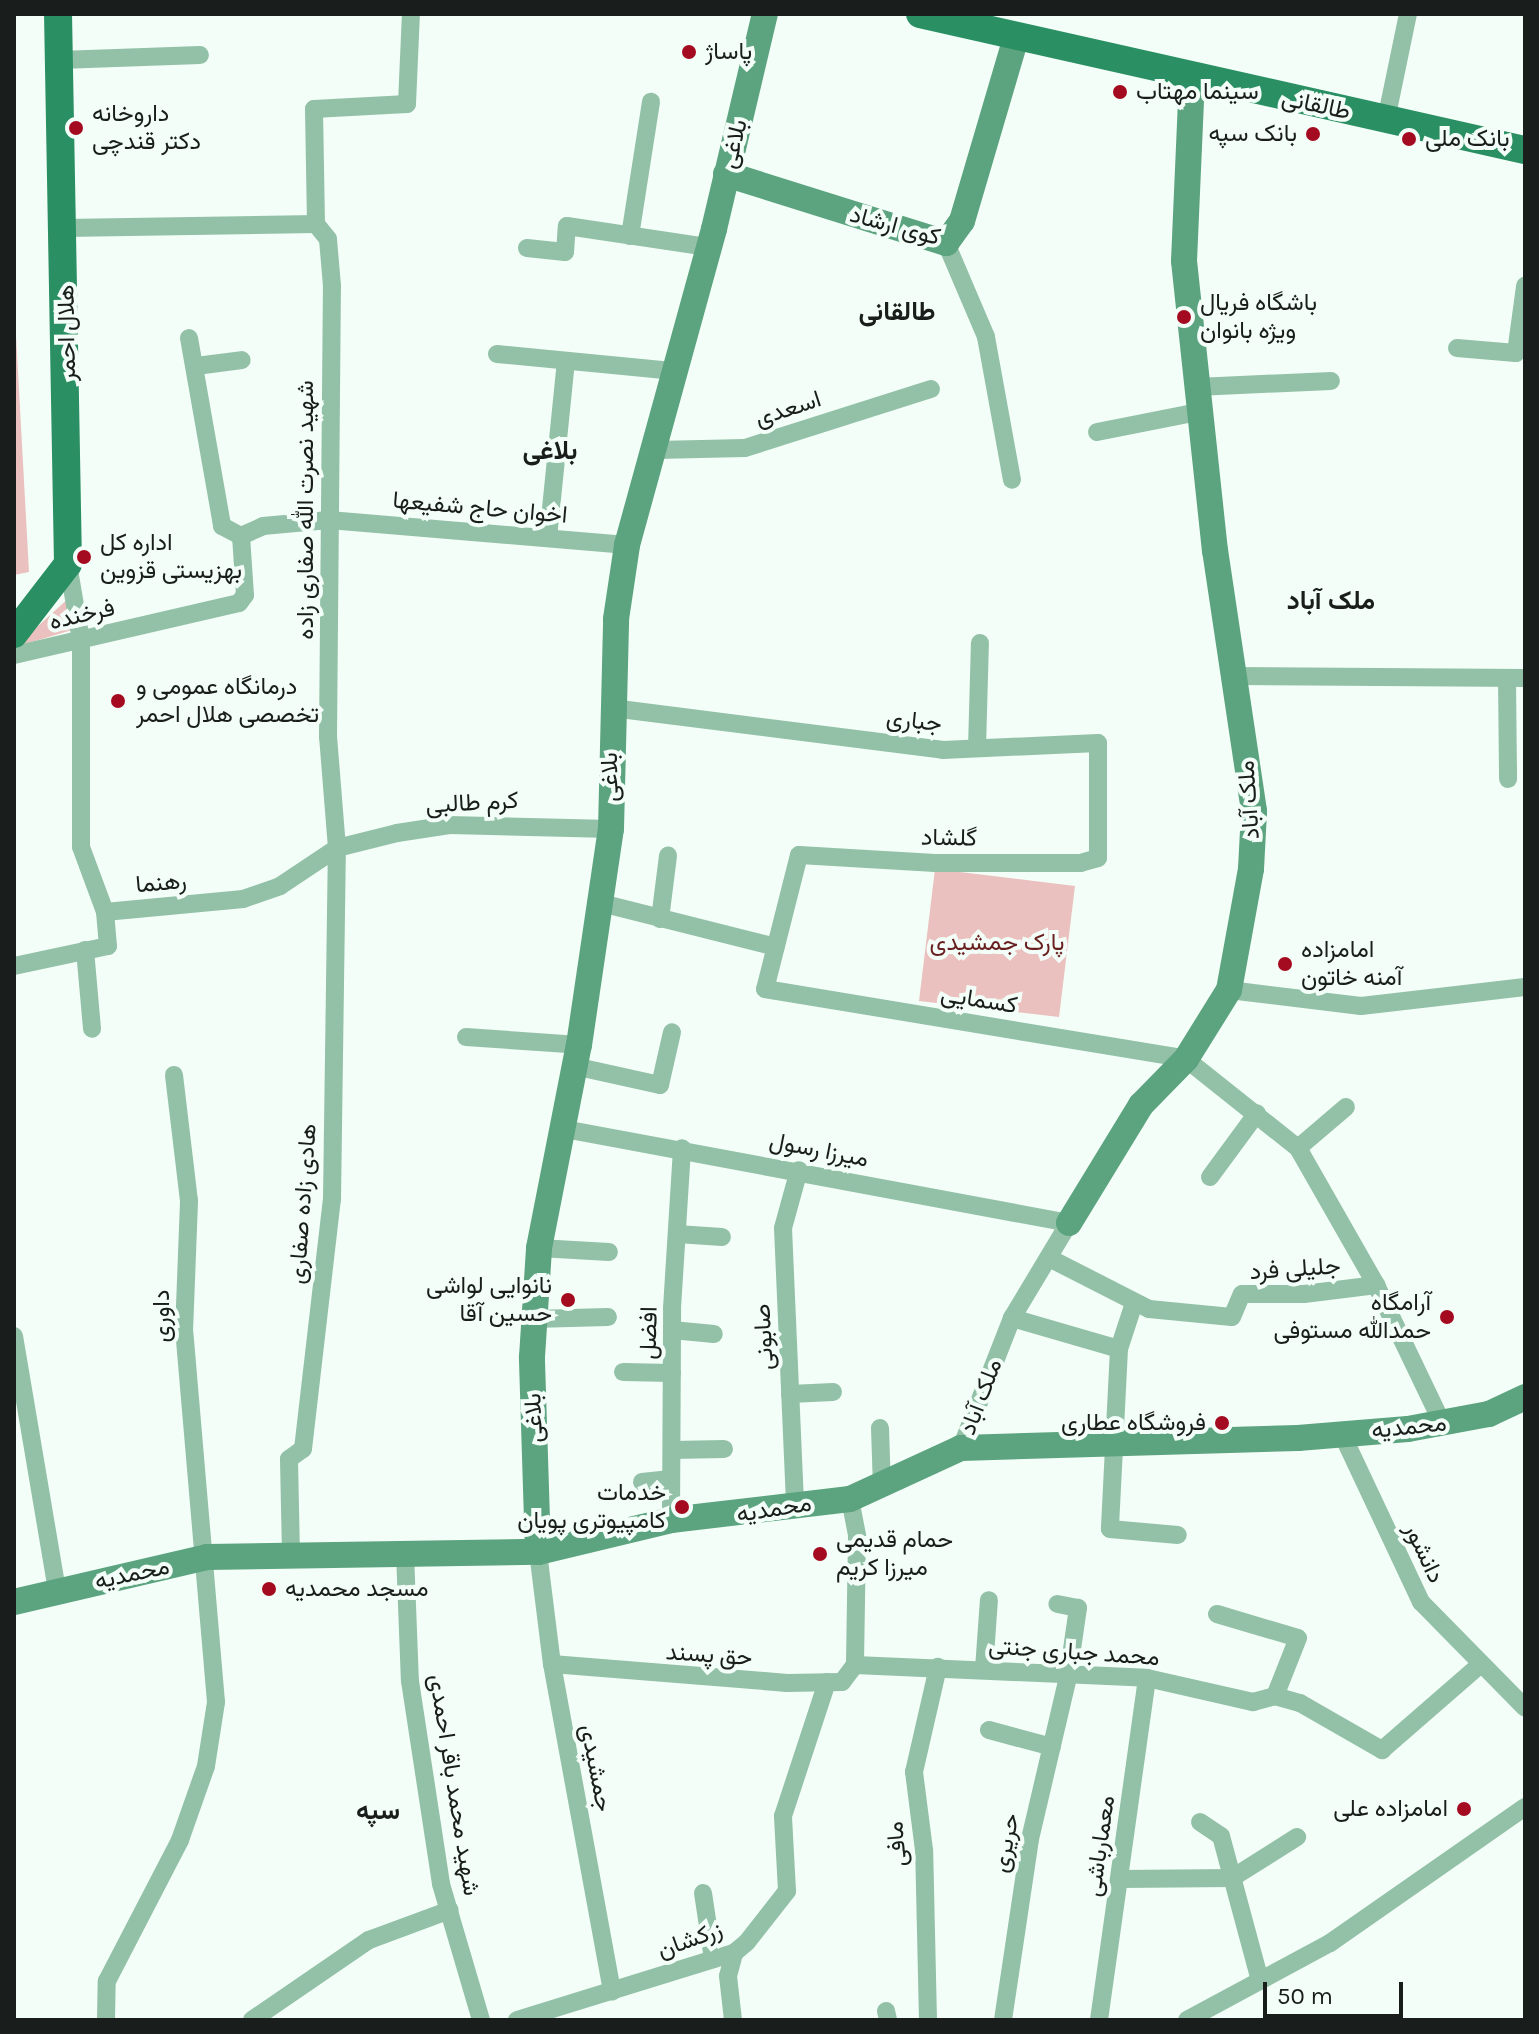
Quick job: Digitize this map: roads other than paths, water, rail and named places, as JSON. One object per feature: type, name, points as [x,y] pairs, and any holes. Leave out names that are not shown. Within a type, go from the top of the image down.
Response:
[{"type":"main road","name":"هلال احمر","points":[[58,14],[65,228],[68,564]]},
{"type":"main road","name":"طالقانی","points":[[920,14],[1525,150]]},
{"type":"main road","points":[[14,634],[68,564]]},
{"type":"street","points":[[65,228],[316,224],[314,109],[407,104],[411,14]]},
{"type":"street","name":"بلاغی","points":[[538,1552],[533,1319],[539,1248],[559,1128],[577,1055],[611,829],[616,619],[627,545],[656,450],[672,371],[708,247],[765,14]]},
{"type":"street","points":[[1386,120],[1408,14]]},
{"type":"street","name":"کوی ارشاد","points":[[726,174],[946,243],[962,221],[1016,37]]},
{"type":"street","points":[[60,60],[200,55]]},
{"type":"street","name":"ملک آباد","points":[[961,1448],[1012,1318],[1051,1259],[1069,1223],[1141,1105],[1186,1059],[1229,990],[1249,884],[1254,811],[1198,400],[1184,261],[1192,77]]},
{"type":"street","points":[[630,236],[651,102]]},
{"type":"street","name":"شهید نصرت الله صفاری زاده","points":[[316,224],[328,239],[332,286],[328,737],[337,848]]},
{"type":"street","points":[[527,248],[565,252],[567,226],[708,247]]},
{"type":"street","points":[[946,243],[986,337],[1012,480]]},
{"type":"street","points":[[1457,348],[1516,353],[1525,286]]},
{"type":"street","points":[[189,338],[222,526],[241,536],[263,526],[329,520]]},
{"type":"street","points":[[497,354],[672,371]]},
{"type":"street","points":[[196,366],[242,360]]},
{"type":"street","points":[[548,538],[566,362]]},
{"type":"street","points":[[1097,432],[1198,400],[1331,381]]},
{"type":"street","name":"اسعدی","points":[[656,450],[745,448],[931,389]]},
{"type":"street","name":"اخوان حاج شفیعها","points":[[329,520],[627,545]]},
{"type":"street","name":"فرخنده","points":[[14,655],[239,603],[245,595],[241,536]]},
{"type":"street","points":[[68,564],[81,640],[81,847],[105,912]]},
{"type":"street","points":[[977,748],[980,643]]},
{"type":"street","points":[[1234,676],[1516,678],[1508,779]]},
{"type":"street","name":"جباری","points":[[612,708],[943,750],[1098,743],[1098,858]]},
{"type":"street","name":"کرم طالبی","points":[[337,848],[449,825],[611,829]]},
{"type":"street","name":"رهنما","points":[[85,950],[108,946],[105,912],[243,899],[280,886],[337,848]]},
{"type":"street","name":"هادی زاده صفاری","points":[[291,1555],[289,1459],[303,1449],[332,1199],[337,848]]},
{"type":"street","name":"گلشاد","points":[[776,947],[799,855],[935,863],[1081,863],[1098,858]]},
{"type":"street","points":[[660,919],[668,856]]},
{"type":"street","points":[[601,903],[776,947]]},
{"type":"street","name":"کسمایی","points":[[776,947],[765,989],[1186,1059]]},
{"type":"street","points":[[14,966],[85,950],[92,1029]]},
{"type":"street","points":[[1229,990],[1361,1006],[1525,987]]},
{"type":"street","points":[[466,1037],[577,1055],[660,1085],[672,1032]]},
{"type":"street","points":[[1186,1059],[1298,1148],[1376,1285],[1443,1425]]},
{"type":"street","name":"داوری","points":[[106,2020],[107,1981],[180,1840],[206,1766],[216,1702],[207,1557],[184,1332],[189,1201],[174,1075]]},
{"type":"street","points":[[1298,1148],[1346,1107]]},
{"type":"street","points":[[1210,1177],[1257,1113]]},
{"type":"street","name":"میرزا رسول","points":[[559,1128],[682,1148],[1069,1223]]},
{"type":"street","name":"افضل","points":[[671,1520],[672,1330],[682,1148]]},
{"type":"street","name":"صابونی","points":[[795,1503],[783,1228],[799,1170]]},
{"type":"street","points":[[677,1234],[722,1237]]},
{"type":"street","points":[[539,1248],[609,1252]]},
{"type":"street","name":"جلیلی فرد","points":[[1051,1259],[1134,1303],[1232,1317],[1242,1294],[1304,1294],[1376,1285]]},
{"type":"street","points":[[1134,1303],[1119,1349],[1110,1529],[1178,1535]]},
{"type":"street","points":[[533,1319],[608,1317]]},
{"type":"street","points":[[1012,1318],[1119,1349]]},
{"type":"street","points":[[672,1330],[714,1334]]},
{"type":"street","points":[[16,1347],[57,1590]]},
{"type":"street","points":[[623,1372],[672,1373]]},
{"type":"street","points":[[790,1394],[833,1392]]},
{"type":"street","name":"محمدیه","points":[[14,1602],[207,1557],[538,1552],[671,1520],[795,1503],[850,1499],[882,1487],[961,1448],[1342,1434],[1443,1425],[1489,1414],[1525,1397]]},
{"type":"street","points":[[880,1428],[882,1487]]},
{"type":"street","name":"دانشور","points":[[1342,1434],[1421,1602],[1525,1708]]},
{"type":"street","points":[[672,1450],[724,1449]]},
{"type":"street","points":[[642,1482],[671,1479]]},
{"type":"street","points":[[827,1682],[842,1682],[855,1665],[857,1536],[850,1499]]},
{"type":"street","name":"جمشیدی","points":[[538,1552],[552,1664],[612,1992]]},
{"type":"street","name":"شهید محمد باقر احمدی","points":[[405,1553],[410,1681],[441,1884],[481,2020]]},
{"type":"street","points":[[984,1669],[989,1600]]},
{"type":"street","name":"حریری","points":[[1003,2020],[1030,1839],[1068,1677],[1078,1608],[1057,1604]]},
{"type":"street","points":[[1217,1614],[1298,1638],[1275,1696]]},
{"type":"street","name":"حق پسند","points":[[552,1664],[685,1678],[827,1682]]},
{"type":"street","name":"محمد جباری جنتی","points":[[855,1665],[984,1669],[1068,1677],[1147,1678],[1253,1702],[1275,1696],[1300,1703],[1382,1750],[1481,1664]]},
{"type":"street","name":"مافی","points":[[928,2020],[924,1850],[914,1772],[938,1667]]},
{"type":"street","name":"معمارباشی","points":[[1099,2020],[1147,1678]]},
{"type":"street","name":"زرکشان","points":[[517,2020],[734,1953],[787,1891],[783,1816],[827,1682]]},
{"type":"street","points":[[989,1730],[1052,1747]]},
{"type":"street","points":[[1187,2020],[1330,1943],[1525,1807]]},
{"type":"street","points":[[1200,1822],[1221,1836],[1260,1981]]},
{"type":"street","points":[[1121,1879],[1232,1878],[1297,1837]]},
{"type":"street","points":[[703,1893],[713,1959]]},
{"type":"street","points":[[252,2020],[369,1940],[450,1910]]},
{"type":"street","points":[[733,2020],[728,1976],[734,1953]]},
{"type":"place","name":"پاساژ","points":[[689,52]]},
{"type":"place","name":"سینما مهتاب","points":[[1120,92]]},
{"type":"place","name":"داروخانه دکتر قندچی","points":[[76,128]]},
{"type":"place","name":"بانک سپه","points":[[1313,134]]},
{"type":"place","name":"بانک ملی","points":[[1409,139]]},
{"type":"place","name":"باشگاه فریال ویژه بانوان","points":[[1184,317]]},
{"type":"place","name":"اداره کل بهزیستی قزوین","points":[[84,557]]},
{"type":"place","name":"درمانگاه عمومی و تخصصی هلال احمر","points":[[118,701]]},
{"type":"place","name":"امامزاده آمنه خاتون","points":[[1285,964]]},
{"type":"place","name":"نانوایی لواشی حسین آقا","points":[[568,1300]]},
{"type":"place","name":"آرامگاه حمدالله مستوفی","points":[[1447,1317]]},
{"type":"place","name":"فروشگاه عطاری","points":[[1222,1423]]},
{"type":"place","name":"خدمات کامپیوتری پویان","points":[[682,1507]]},
{"type":"place","name":"حمام قدیمی میرزا کریم","points":[[820,1554]]},
{"type":"place","name":"مسجد محمدیه","points":[[269,1589]]},
{"type":"place","name":"امامزاده علی","points":[[1464,1809]]},
{"type":"district","name":"طالقانی","points":[[897,312]]},
{"type":"district","name":"بلاغی","points":[[550,451]]},
{"type":"district","name":"ملک آباد","points":[[1331,601]]},
{"type":"district","name":"سپه","points":[[378,1811]]},
{"type":"park label","name":"پارک جمشیدی","points":[[997,943]]}]
